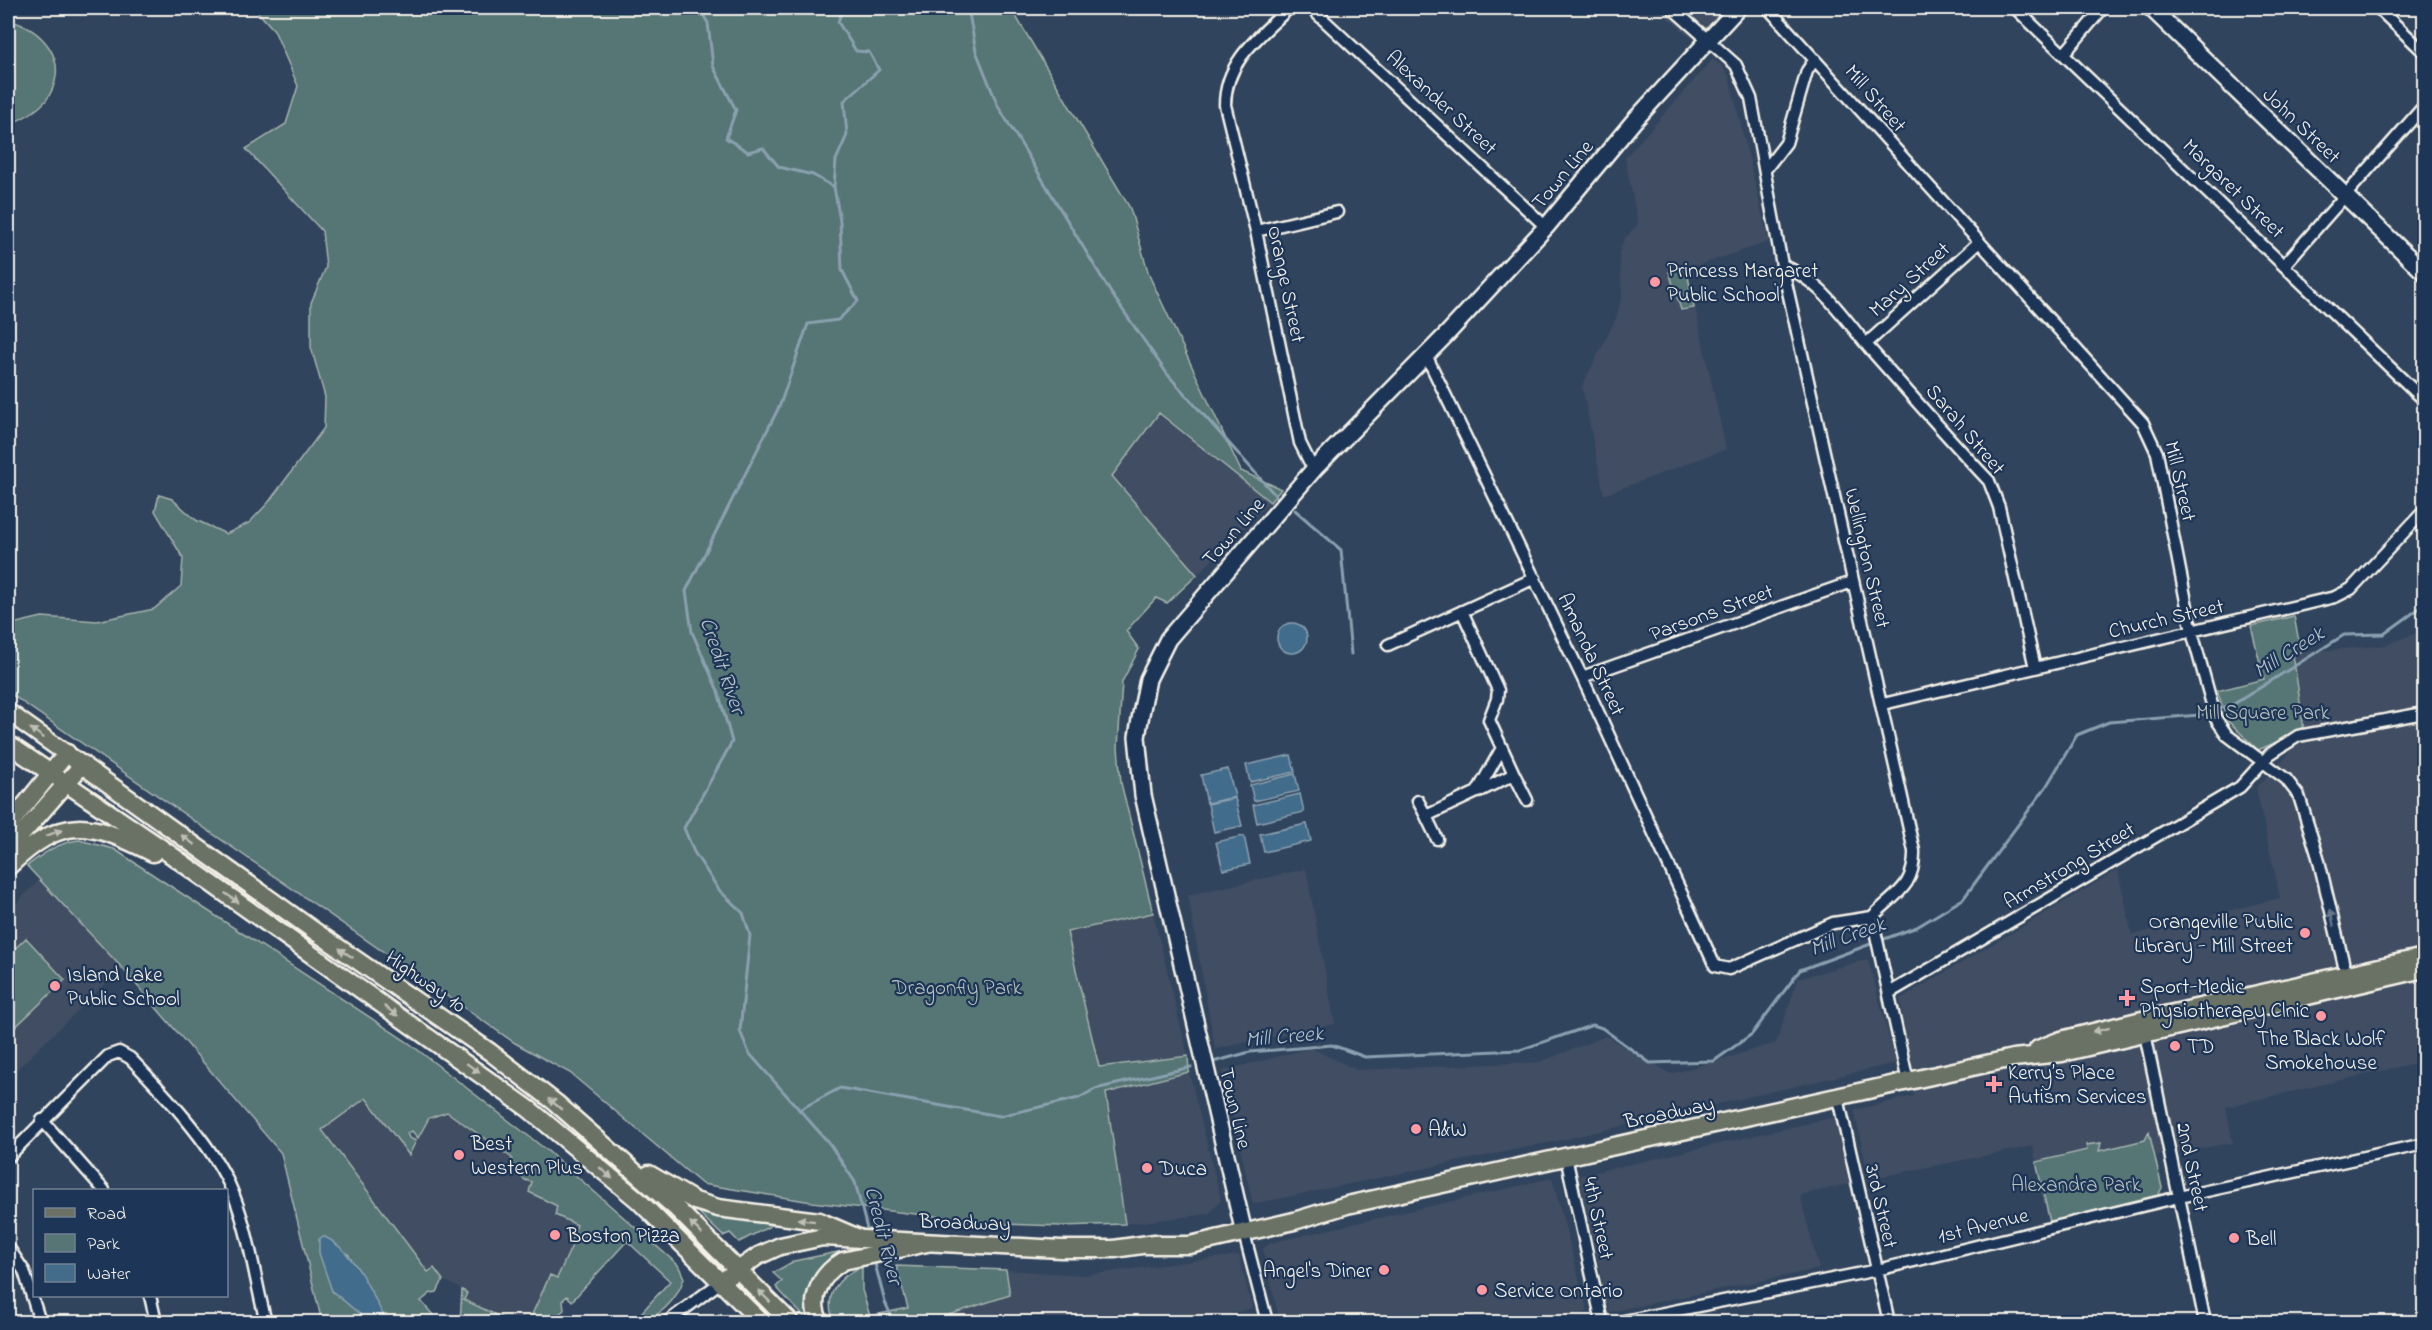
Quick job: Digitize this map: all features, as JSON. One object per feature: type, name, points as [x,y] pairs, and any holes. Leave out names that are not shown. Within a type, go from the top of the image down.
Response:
[{"type":"main road","name":"Town Line","points":[[1243,1229],[1143,795],[1137,737],[1148,679],[1168,639],[1315,468],[1446,334],[1546,227],[1632,122],[1738,8]]},
{"type":"main road","name":"John Street","points":[[2151,8],[2424,272]]},
{"type":"main road","name":"Highway 10","points":[[8,712],[313,930],[490,1052],[556,1103],[676,1209],[790,1323]]},
{"type":"main road","points":[[8,744],[184,864],[529,1109],[638,1200],[722,1281],[761,1323]]},
{"type":"main road","points":[[8,826],[67,753]]},
{"type":"main road","points":[[8,850],[83,764]]},
{"type":"main road","points":[[8,867],[26,850],[53,831],[80,828],[114,833],[156,855],[184,864]]},
{"type":"main road","name":"Broadway","points":[[2348,981],[2424,957]]},
{"type":"main road","name":"Broadway","points":[[880,1247],[927,1243],[1114,1249],[1243,1229],[1291,1214],[1326,1210],[2021,1056],[2061,1040],[2143,1027],[2348,981],[2424,969]]},
{"type":"main road","points":[[615,1156],[695,1201],[718,1208],[819,1221],[880,1247]]},
{"type":"main road","points":[[722,1281],[780,1245],[823,1237],[861,1239]]},
{"type":"main road","points":[[820,1323],[817,1317],[817,1291],[827,1272],[843,1261],[865,1256],[880,1247]]},
{"type":"street","name":"Orange Street","points":[[1289,8],[1235,65],[1225,92],[1225,105],[1256,231],[1300,442],[1309,462],[1315,468]]},
{"type":"street","name":"Alexander Street","points":[[1311,8],[1546,227]]},
{"type":"street","name":"Wellington Street","points":[[1672,8],[1736,65],[1751,99],[1782,265],[1852,582],[1883,704],[1914,851],[1914,862],[1901,893],[1872,917]]},
{"type":"street","name":"Mill Street","points":[[1768,8],[1978,243],[2134,411],[2151,437],[2157,453],[2192,633],[2209,700],[2216,719],[2227,735],[2262,764],[2286,779],[2302,802],[2318,857],[2348,981]]},
{"type":"street","name":"Margaret Street","points":[[2015,8],[2285,264],[2424,400]]},
{"type":"street","points":[[2064,54],[2103,8]]},
{"type":"street","points":[[2378,8],[2424,52]]},
{"type":"street","points":[[1765,170],[1786,143],[1807,71],[1815,59]]},
{"type":"street","points":[[2285,264],[2424,106]]},
{"type":"street","points":[[1256,231],[1337,212]]},
{"type":"street","name":"Mary Street","points":[[1866,344],[1978,243]]},
{"type":"street","name":"Sarah Street","points":[[1782,265],[1796,271],[1826,295],[1992,487],[2035,668]]},
{"type":"street","name":"Amanda Street","points":[[1425,353],[1582,677],[1713,962],[1723,969],[1833,923],[1872,917]]},
{"type":"street","name":"Church Street","points":[[1883,704],[2192,633],[2316,603],[2342,594],[2352,589],[2424,511]]},
{"type":"street","points":[[1388,645],[1535,578]]},
{"type":"street","name":"Parsons Street","points":[[1582,677],[1852,582]]},
{"type":"street","points":[[1462,611],[1498,690],[1489,720],[1527,800]]},
{"type":"street","name":"Armstrong Street","points":[[1890,993],[2240,787],[2270,754],[2298,736],[2424,713]]},
{"type":"street","points":[[1477,792],[1502,748]]},
{"type":"street","points":[[1426,816],[1514,774]]},
{"type":"street","points":[[1418,801],[1437,839]]},
{"type":"street","points":[[1872,917],[1908,1082]]},
{"type":"street","name":"2nd Street","points":[[2143,1027],[2205,1323]]},
{"type":"street","points":[[8,1157],[42,1120],[108,1056],[119,1053],[130,1058],[205,1144],[229,1184],[246,1236],[266,1323]]},
{"type":"street","name":"3rd Street","points":[[1838,1098],[1889,1323]]},
{"type":"street","points":[[42,1120],[102,1189]]},
{"type":"street","name":"1st Avenue","points":[[1619,1323],[1877,1270],[2180,1197],[2424,1144]]},
{"type":"street","name":"4th Street","points":[[1566,1157],[1602,1323]]},
{"type":"street","points":[[1243,1229],[1267,1323]]},
{"type":"street","points":[[8,1247],[24,1271],[40,1323]]},
{"type":"street","points":[[667,1323],[722,1281]]},
{"type":"street","points":[[150,1297],[156,1323]]},
{"type":"shaded area","points":[[1655,8],[1726,8],[1697,42]]},
{"type":"shaded area","name":"Princess Margaret Public School","points":[[1713,59],[1729,76],[1769,242],[1687,269],[1726,449],[1604,495],[1582,386],[1617,316],[1622,294],[1619,253],[1624,239],[1638,224],[1625,158]]},
{"type":"shaded area","points":[[1159,413],[1270,502],[1197,575],[1112,476]]},
{"type":"shaded area","points":[[2424,630],[2424,1061],[2226,1107],[2233,1143],[2155,1156],[2149,1132],[2146,1140],[2098,1151],[2100,1143],[2087,1145],[2087,1150],[2036,1162],[2033,1146],[1869,1179],[1854,1110],[1914,1096],[1900,999],[2118,870],[2132,935],[2280,898],[2256,788],[2286,757],[2304,730],[2293,653],[2386,645]]},
{"type":"shaded area","points":[[1306,869],[1335,1024],[1215,1049],[1188,895]]},
{"type":"shaded area","name":"Island Lake Public School","points":[[40,879],[122,968],[8,1078],[8,912]]},
{"type":"shaded area","points":[[1153,913],[1188,1056],[1101,1076],[1066,932]]},
{"type":"shaded area","points":[[1868,959],[1896,1063],[1557,1141],[1253,1204],[1222,1071],[1311,1048],[1357,1070],[1540,1062],[1606,1036],[1671,1074],[1776,1043],[1798,979]]},
{"type":"shaded area","points":[[1189,1072],[1221,1200],[1209,1214],[1125,1224],[1106,1092]]},
{"type":"shaded area","points":[[371,1095],[429,1097],[521,1153],[558,1206],[555,1215],[578,1225],[571,1239],[574,1241],[557,1278],[550,1276],[529,1321],[511,1322],[464,1300],[467,1292],[443,1280],[434,1268],[428,1273],[322,1130]]},
{"type":"shaded area","points":[[1835,1117],[1849,1184],[1800,1195],[1819,1269],[1609,1312],[1579,1176]]},
{"type":"shaded area","points":[[1552,1178],[1588,1312],[1542,1322],[1280,1322],[1263,1249],[1270,1243]]},
{"type":"shaded area","points":[[1239,1255],[1252,1308],[1200,1322],[950,1322],[944,1316],[1009,1295],[1006,1270],[1086,1275]]},
{"type":"green space","name":"Dragonfly Park","points":[[254,8],[1011,8],[1130,208],[1149,275],[1241,471],[1281,489],[1270,502],[1159,413],[1112,476],[1197,575],[1167,603],[1156,598],[1126,631],[1139,649],[1122,682],[1118,747],[1121,783],[1153,913],[1067,932],[1099,1067],[1188,1056],[1189,1072],[1106,1093],[1125,1224],[1060,1226],[1002,1224],[812,1202],[702,1184],[570,1073],[515,1043],[8,692],[8,625],[42,617],[97,621],[154,609],[181,586],[183,558],[155,511],[159,495],[172,499],[196,520],[226,534],[249,523],[268,503],[324,428],[325,397],[311,347],[311,303],[326,267],[322,231],[246,149],[286,124],[298,86],[274,30]]},
{"type":"green space","points":[[8,20],[32,30],[41,38],[54,58],[56,70],[55,82],[46,101],[31,114],[8,125]]},
{"type":"green space","points":[[1683,268],[1687,271],[1694,308],[1681,310],[1669,272]]},
{"type":"green space","name":"Mill Square Park","points":[[2294,616],[2301,652],[2293,654],[2304,730],[2258,750],[2228,721],[2217,691],[2264,679],[2251,626]]},
{"type":"green space","points":[[79,840],[114,849],[409,1043],[549,1152],[678,1265],[684,1278],[671,1302],[658,1314],[633,1322],[670,1281],[627,1241],[572,1301],[567,1296],[563,1300],[564,1310],[554,1318],[558,1322],[519,1322],[521,1318],[529,1321],[550,1275],[557,1278],[574,1241],[571,1240],[577,1225],[555,1215],[557,1206],[529,1192],[532,1182],[525,1180],[510,1168],[512,1158],[447,1112],[429,1118],[418,1138],[412,1131],[407,1133],[409,1138],[416,1141],[409,1155],[366,1098],[322,1130],[428,1272],[434,1268],[443,1280],[437,1292],[431,1293],[421,1301],[439,1322],[387,1322],[348,1254],[332,1291],[363,1316],[365,1322],[322,1322],[281,1153],[122,968],[27,866],[57,846]]},
{"type":"green space","points":[[26,938],[65,980],[8,1034],[8,955]]},
{"type":"green space","name":"Alexandra Park","points":[[2149,1132],[2162,1188],[2158,1195],[2050,1222],[2036,1162],[2087,1150],[2086,1145],[2101,1143],[2099,1151],[2145,1140]]},
{"type":"green space","points":[[692,1206],[725,1217],[776,1223],[739,1242],[730,1233],[723,1236]]},
{"type":"green space","points":[[843,1251],[824,1264],[814,1276],[808,1299],[809,1322],[776,1287],[782,1281],[773,1273],[794,1261]]},
{"type":"green space","points":[[896,1266],[1006,1270],[1010,1295],[945,1316],[950,1322],[834,1322],[830,1303],[834,1288],[846,1276],[862,1267],[862,1290],[870,1316],[908,1308]]},
{"type":"green space","points":[[462,1290],[467,1293],[464,1300],[511,1322],[460,1322]]},
{"type":"water","points":[[1292,623],[1303,627],[1307,638],[1303,649],[1292,653],[1281,649],[1277,638],[1281,627]]},
{"type":"water","points":[[1291,755],[1295,772],[1250,782],[1246,765]]},
{"type":"water","points":[[1228,769],[1235,797],[1207,803],[1201,775]]},
{"type":"water","points":[[1295,774],[1299,791],[1254,801],[1250,785]]},
{"type":"water","points":[[1300,794],[1304,812],[1257,823],[1253,805]]},
{"type":"water","points":[[1235,798],[1242,826],[1214,832],[1208,804]]},
{"type":"water","points":[[1307,824],[1311,841],[1264,852],[1260,834]]},
{"type":"water","points":[[1244,836],[1250,864],[1223,870],[1216,842]]},
{"type":"water","points":[[323,1236],[344,1251],[353,1262],[387,1322],[364,1322],[362,1316],[332,1291],[319,1253],[319,1239]]},
{"type":"waterway","points":[[699,8],[708,23],[713,66],[736,110],[726,138],[748,152],[763,148],[779,167],[813,175],[834,187]]},
{"type":"waterway","name":"Credit River","points":[[843,8],[838,22],[856,51],[869,52],[879,70],[844,101],[847,135],[836,160],[834,187],[840,221],[842,270],[858,301],[838,320],[808,324],[780,405],[686,591],[692,632],[718,691],[732,742],[684,828],[694,852],[719,890],[743,913],[750,935],[740,1031],[749,1053],[829,1143],[855,1182],[868,1233]]},
{"type":"waterway","points":[[968,8],[976,51],[998,106],[1111,293],[1168,375],[1276,496]]},
{"type":"waterway","points":[[1295,510],[1341,550],[1351,654]]},
{"type":"waterway","name":"Mill Creek","points":[[2216,710],[2234,704],[2344,635],[2384,634],[2424,605]]},
{"type":"waterway","name":"Mill Creek","points":[[1213,1062],[1250,1052],[1332,1045],[1365,1057],[1520,1050],[1593,1025],[1602,1028],[1650,1063],[1714,1061],[1752,1034],[1800,970],[1917,927],[1963,899],[2046,787],[2077,735],[2109,722],[2200,715],[2210,712]]},
{"type":"waterway","name":"Mill Creek","points":[[799,1110],[840,1088],[1000,1116],[1079,1098],[1095,1089],[1191,1067]]},
{"type":"waterway","name":"Credit River","points":[[874,1260],[885,1302],[894,1322]]},
{"type":"place","name":"Princess Margaret Public School","points":[[1655,282]]},
{"type":"place","name":"Orangeville Public Library - Mill Street","points":[[2305,933]]},
{"type":"place","name":"Island Lake Public School","points":[[55,986]]},
{"type":"place","name":"Sport-Medic Physiotherapy Clnic","points":[[2127,998]]},
{"type":"place","name":"The Black Wolf Smokehouse","points":[[2321,1016]]},
{"type":"place","name":"TD","points":[[2175,1046]]},
{"type":"place","name":"Kerry’s Place Autism Services","points":[[1994,1084]]},
{"type":"place","name":"A&W","points":[[1416,1129]]},
{"type":"place","name":"Best Western Plus","points":[[459,1155]]},
{"type":"place","name":"Duca","points":[[1147,1168]]},
{"type":"place","name":"Boston Pizza","points":[[555,1235]]},
{"type":"place","name":"Bell","points":[[2234,1238]]},
{"type":"place","name":"Angel's Diner","points":[[1384,1270]]},
{"type":"place","name":"Service Ontario","points":[[1482,1290]]}]
